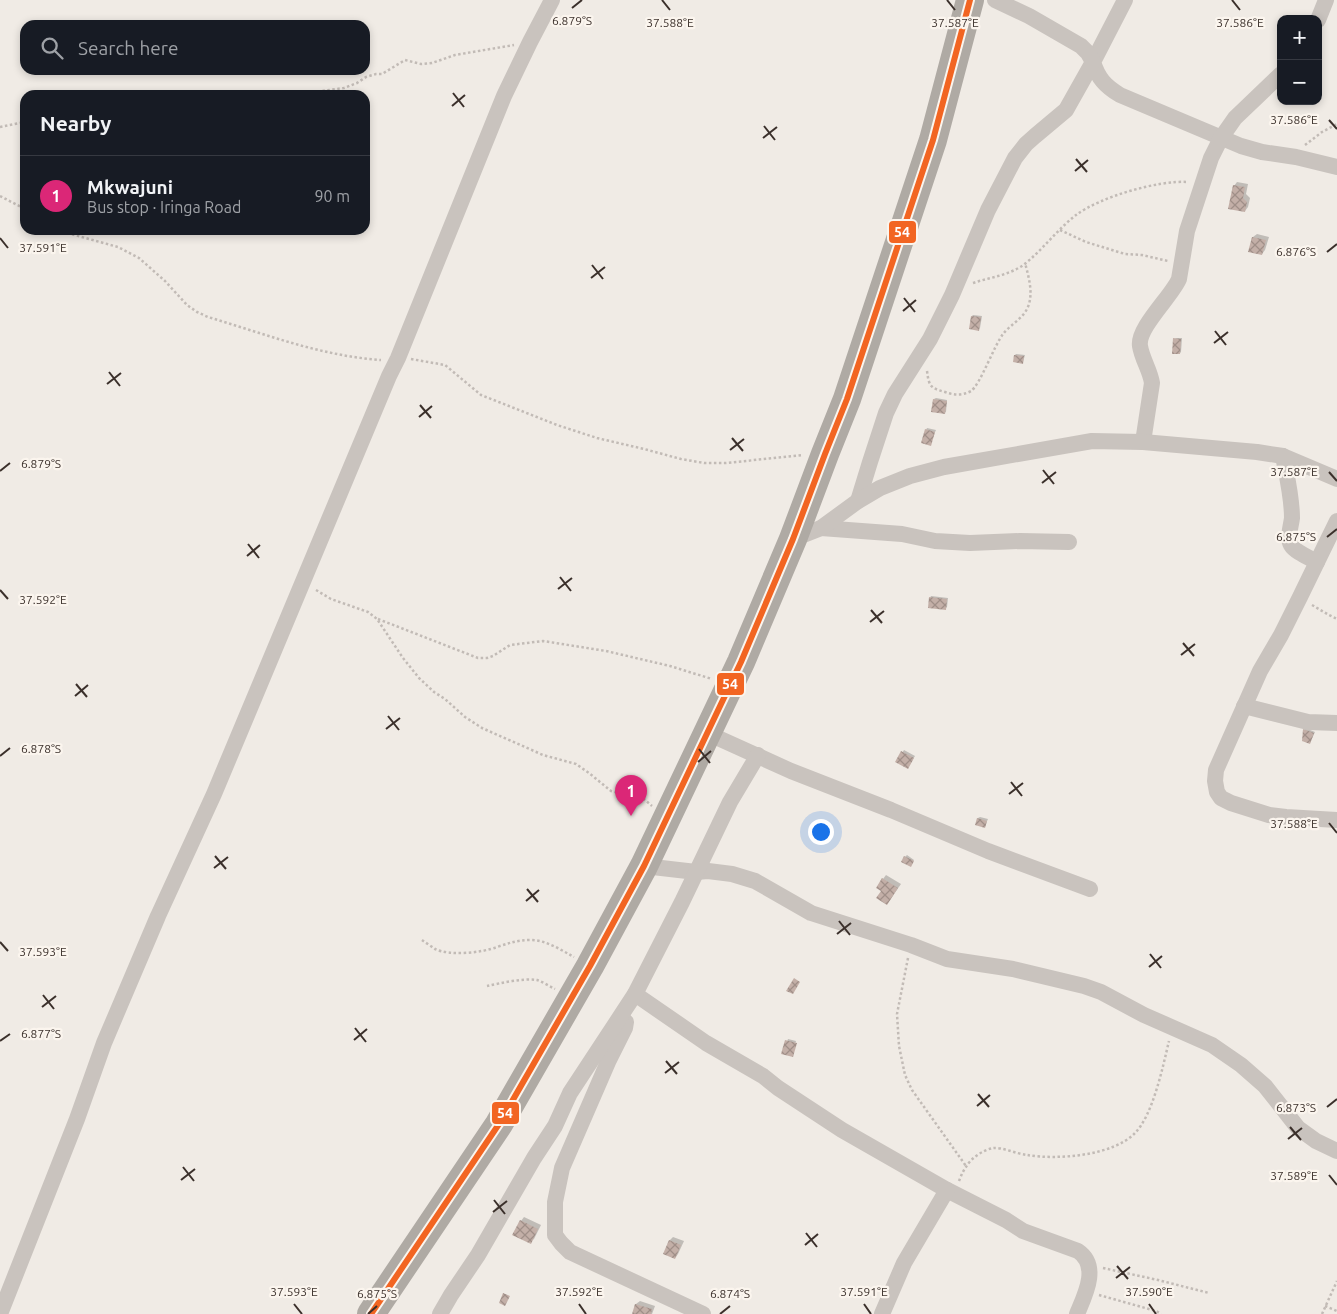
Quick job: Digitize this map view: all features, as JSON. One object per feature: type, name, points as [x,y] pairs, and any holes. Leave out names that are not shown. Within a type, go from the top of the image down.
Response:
[{"type":"highway","points":[[371,1314],[499,1124],[572,999],[644,866],[730,684],[793,539],[847,399],[934,140],[970,0]]},
{"type":"street","points":[[0,1314],[77,1119],[104,1043],[158,916],[214,794],[398,358],[504,96],[552,0]]},
{"type":"street","points":[[858,501],[886,413],[895,394],[921,354],[952,295],[988,210],[1015,158],[1034,136],[1066,110],[1125,0]]},
{"type":"street","points":[[1320,15],[1326,0]]},
{"type":"street","points":[[1003,1],[1081,46],[1088,53],[1100,78],[1109,88],[1120,95],[1221,138],[1262,152],[1293,156],[1337,167]]},
{"type":"street","points":[[1143,442],[1152,383],[1140,346],[1142,334],[1177,285],[1187,231],[1210,158],[1221,138],[1236,118],[1277,78]]},
{"type":"street","points":[[793,539],[821,528],[858,501],[880,488],[910,476],[944,467],[1092,441],[1143,442],[1283,456],[1337,479]]},
{"type":"street","points":[[1283,456],[1291,496],[1291,545],[1317,562]]},
{"type":"street","points":[[1337,521],[1281,635],[1260,671],[1216,770],[1215,781],[1218,795],[1231,803],[1269,815],[1337,820]]},
{"type":"street","points":[[821,528],[902,534],[935,541],[970,543],[1069,542]]},
{"type":"street","points":[[1244,706],[1308,722],[1337,723]]},
{"type":"street","points":[[707,732],[791,771],[1090,890]]},
{"type":"street","points":[[440,1314],[450,1295],[478,1255],[534,1158],[555,1126],[570,1093],[631,1001],[730,802],[758,755]]},
{"type":"street","points":[[644,866],[732,874],[755,881],[811,913],[911,945],[947,959],[1013,969],[1102,992],[1144,1015],[1212,1045],[1242,1065],[1265,1086],[1298,1128],[1316,1141],[1337,1151]]},
{"type":"street","points":[[631,1001],[763,1076],[842,1130],[950,1192],[991,1211],[1023,1232],[1078,1251],[1089,1264],[1090,1273],[1086,1291],[1077,1314]]},
{"type":"street","points":[[631,1001],[625,1028],[608,1062],[562,1168],[555,1202],[555,1235],[570,1252],[703,1314]]},
{"type":"street","points":[[882,1314],[904,1263],[950,1192]]},
{"type":"path","points":[[329,90],[344,88],[366,77],[382,74],[405,60],[421,64],[432,63],[455,55],[530,42]]},
{"type":"path","points":[[0,127],[20,122]]},
{"type":"path","points":[[1293,156],[1308,142],[1337,124]]},
{"type":"path","points":[[952,295],[964,287],[1004,275],[1025,263],[1077,214],[1108,198],[1142,188],[1179,181],[1202,183]]},
{"type":"path","points":[[0,196],[20,207]]},
{"type":"path","points":[[1060,230],[1086,242],[1124,254],[1150,256],[1181,265]]},
{"type":"path","points":[[75,235],[118,247],[140,258],[187,304],[197,312],[208,317],[318,351],[361,359],[384,360],[398,358],[445,365],[481,395],[557,425],[597,438],[704,463],[726,463],[825,454]]},
{"type":"path","points":[[921,354],[929,384],[932,387],[954,395],[960,395],[972,390],[1004,332],[1027,309],[1031,291],[1025,263]]},
{"type":"path","points":[[304,578],[318,592],[331,599],[368,612],[377,619],[478,658],[493,656],[510,645],[543,641],[554,642],[606,651],[670,666],[730,684]]},
{"type":"path","points":[[1300,597],[1329,616],[1337,619]]},
{"type":"path","points":[[377,619],[419,678],[465,717],[482,728],[522,747],[576,764],[611,791],[635,794],[652,806],[664,823]]},
{"type":"path","points":[[422,940],[436,949],[465,953],[495,948],[510,942],[532,940],[560,949],[590,966]]},
{"type":"path","points":[[911,945],[897,1014],[899,1046],[905,1075],[912,1090],[966,1166]]},
{"type":"path","points":[[487,986],[533,980],[547,984],[572,999]]},
{"type":"path","points":[[950,1192],[966,1166],[982,1152],[995,1148],[1024,1155],[1054,1157],[1081,1155],[1119,1146],[1136,1133],[1148,1115],[1173,1028]]},
{"type":"path","points":[[1089,1264],[1209,1293]]},
{"type":"path","points":[[1322,1314],[1337,1281]]},
{"type":"path","points":[[1086,1291],[1161,1314]]},
{"type":"path","points":[[1325,1306],[1337,1311]]},
{"type":"building","points":[[1233,185],[1245,187],[1243,198],[1247,202],[1245,212],[1228,209]]},
{"type":"building","points":[[1252,237],[1266,240],[1262,255],[1248,252]]},
{"type":"building","points":[[971,316],[981,317],[979,331],[969,329]]},
{"type":"building","points":[[1173,338],[1181,339],[1180,354],[1172,354]]},
{"type":"building","points":[[1014,355],[1024,356],[1023,364],[1013,362]]},
{"type":"building","points":[[933,399],[947,401],[945,414],[931,412]]},
{"type":"building","points":[[925,429],[935,432],[931,446],[921,443]]},
{"type":"building","points":[[929,597],[947,599],[946,610],[928,608]]},
{"type":"building","points":[[1303,729],[1314,733],[1310,744],[1302,741]]},
{"type":"building","points":[[901,751],[914,758],[908,769],[895,762]]},
{"type":"building","points":[[977,818],[987,821],[985,828],[975,825]]},
{"type":"building","points":[[904,856],[914,861],[911,867],[901,862]]},
{"type":"building","points":[[882,878],[898,888],[887,905],[876,898],[881,891],[876,888]]},
{"type":"building","points":[[794,978],[800,982],[793,994],[786,991]]},
{"type":"building","points":[[785,1040],[797,1043],[793,1057],[781,1054]]},
{"type":"building","points":[[520,1220],[538,1229],[531,1244],[512,1235]]},
{"type":"building","points":[[669,1240],[681,1245],[675,1259],[663,1254]]},
{"type":"building","points":[[503,1293],[510,1296],[505,1306],[499,1303]]},
{"type":"building","points":[[635,1304],[652,1309],[651,1314],[632,1314]]},
{"type":"transit line","name":"54","points":[[371,1314],[499,1124],[590,966],[644,866],[741,662],[793,539],[847,399],[933,140],[970,0]]},
{"type":"place","name":"Mkwajuni","points":[[631,816]]}]
